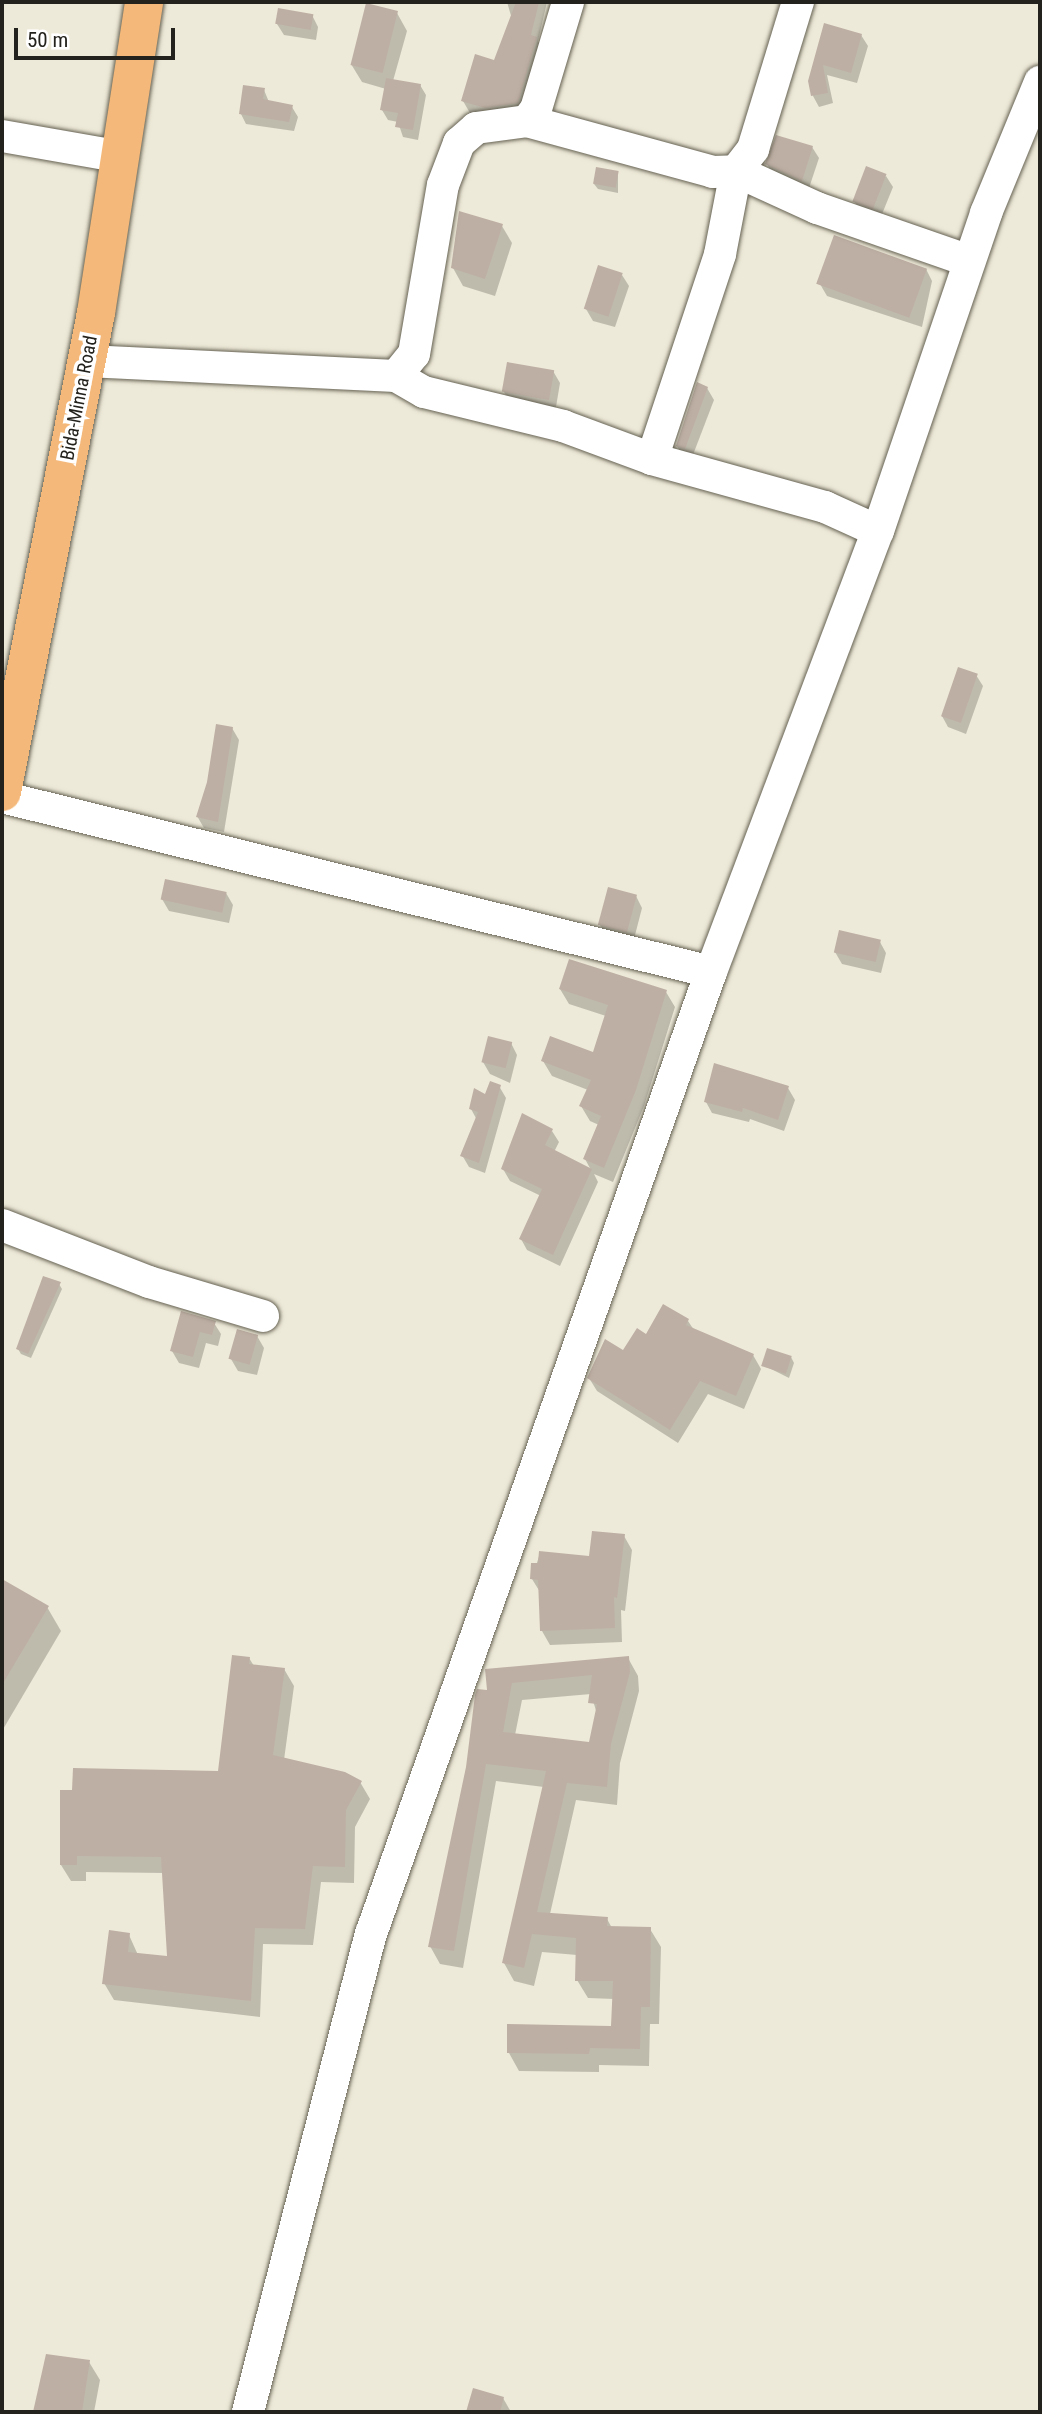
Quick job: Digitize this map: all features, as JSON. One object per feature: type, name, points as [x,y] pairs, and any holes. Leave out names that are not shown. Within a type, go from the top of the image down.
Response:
[{"type":"main road","name":"Bida-Minna Road","points":[[2,795],[87,361],[122,157],[144,2]]},
{"type":"street","points":[[527,121],[536,109],[568,2]]},
{"type":"street","points":[[652,459],[720,254],[736,171],[753,149],[798,2]]},
{"type":"street","points":[[248,2412],[370,1934],[711,972],[878,531],[969,261],[1040,82]]},
{"type":"street","points":[[397,376],[414,354],[443,185],[459,143],[476,128],[527,121],[713,172],[736,171],[817,208],[969,261]]},
{"type":"street","points":[[2,136],[122,157]]},
{"type":"street","points":[[87,361],[397,376],[424,392],[563,426],[652,459],[825,506],[878,531]]},
{"type":"street","points":[[2,795],[711,972]]},
{"type":"street","points":[[2,1225],[149,1282],[263,1316]]},
{"type":"building","points":[[516,2],[539,2],[531,35],[537,37],[518,103],[485,108],[461,101],[475,54],[494,60]]},
{"type":"building","points":[[366,3],[398,11],[383,73],[351,65]]},
{"type":"building","points":[[278,8],[313,14],[311,30],[275,24]]},
{"type":"building","points":[[824,23],[862,34],[851,73],[823,65],[828,93],[811,96],[808,81]]},
{"type":"building","points":[[386,78],[421,84],[413,130],[395,127],[398,113],[380,110]]},
{"type":"building","points":[[243,85],[265,88],[263,99],[293,105],[289,122],[239,114]]},
{"type":"building","points":[[776,135],[813,146],[802,181],[765,164]]},
{"type":"building","points":[[866,166],[887,174],[873,209],[852,201]]},
{"type":"building","points":[[596,167],[619,171],[616,188],[593,184]]},
{"type":"building","points":[[459,211],[503,224],[485,279],[451,268]]},
{"type":"building","points":[[834,235],[927,269],[909,318],[816,284]]},
{"type":"building","points":[[598,265],[623,273],[609,317],[584,309]]},
{"type":"building","points":[[507,362],[554,370],[549,400],[502,392]]},
{"type":"building","points":[[697,382],[708,387],[685,449],[676,446]]},
{"type":"building","points":[[958,667],[978,674],[961,723],[941,716]]},
{"type":"building","points":[[216,724],[233,727],[218,822],[196,817],[207,782]]},
{"type":"building","points":[[165,879],[227,892],[222,913],[161,900]]},
{"type":"building","points":[[608,887],[637,895],[627,932],[598,925]]},
{"type":"building","points":[[839,930],[881,940],[876,962],[834,952]]},
{"type":"building","points":[[569,959],[667,990],[636,1090],[604,1168],[583,1159],[601,1116],[579,1106],[591,1080],[541,1061],[550,1036],[593,1052],[608,1005],[559,989]]},
{"type":"building","points":[[488,1036],[512,1042],[506,1068],[481,1062]]},
{"type":"building","points":[[714,1063],[789,1086],[778,1120],[743,1108],[742,1112],[704,1102]]},
{"type":"building","points":[[490,1081],[501,1085],[479,1163],[460,1156],[478,1112],[469,1109],[474,1088],[485,1094]]},
{"type":"building","points":[[522,1113],[553,1129],[545,1145],[592,1169],[553,1255],[519,1239],[542,1189],[501,1169]]},
{"type":"building","points":[[43,1276],[61,1282],[28,1354],[16,1349]]},
{"type":"building","points":[[663,1304],[689,1319],[686,1325],[754,1354],[736,1396],[700,1381],[670,1430],[587,1378],[605,1339],[623,1350],[637,1328],[646,1334]]},
{"type":"building","points":[[181,1311],[216,1321],[212,1335],[200,1332],[193,1357],[170,1351]]},
{"type":"building","points":[[237,1329],[258,1335],[250,1365],[228,1359]]},
{"type":"building","points":[[767,1348],[792,1356],[786,1374],[761,1366]]},
{"type":"building","points":[[592,1531],[625,1534],[617,1598],[614,1597],[615,1628],[540,1631],[538,1580],[530,1579],[531,1563],[538,1563],[539,1551],[589,1556]]},
{"type":"building","points":[[2,1579],[49,1606],[2,1685]]},
{"type":"building","points":[[232,1655],[250,1657],[249,1664],[285,1668],[273,1755],[345,1772],[362,1781],[346,1810],[345,1867],[313,1866],[305,1929],[255,1928],[251,2001],[102,1984],[109,1930],[130,1933],[128,1952],[167,1956],[161,1857],[77,1856],[77,1865],[60,1865],[60,1790],[72,1790],[73,1768],[218,1771]]},
{"type":"building","points":[[629,1656],[630,1672],[611,1744],[607,1787],[567,1783],[537,1912],[608,1917],[607,1926],[651,1927],[650,2007],[641,2007],[640,2049],[590,2048],[589,2054],[507,2053],[507,2024],[611,2026],[613,1981],[575,1981],[576,1938],[532,1934],[524,1968],[502,1963],[546,1771],[486,1764],[454,1951],[428,1947],[466,1767],[475,1695],[477,1689],[487,1690],[485,1669]],"holes":[[[592,1675],[588,1703],[597,1704],[589,1742],[503,1732],[512,1683]]]},
{"type":"building","points":[[46,2354],[90,2360],[82,2412],[33,2412]]},
{"type":"building","points":[[473,2388],[504,2397],[500,2412],[466,2412]]}]
